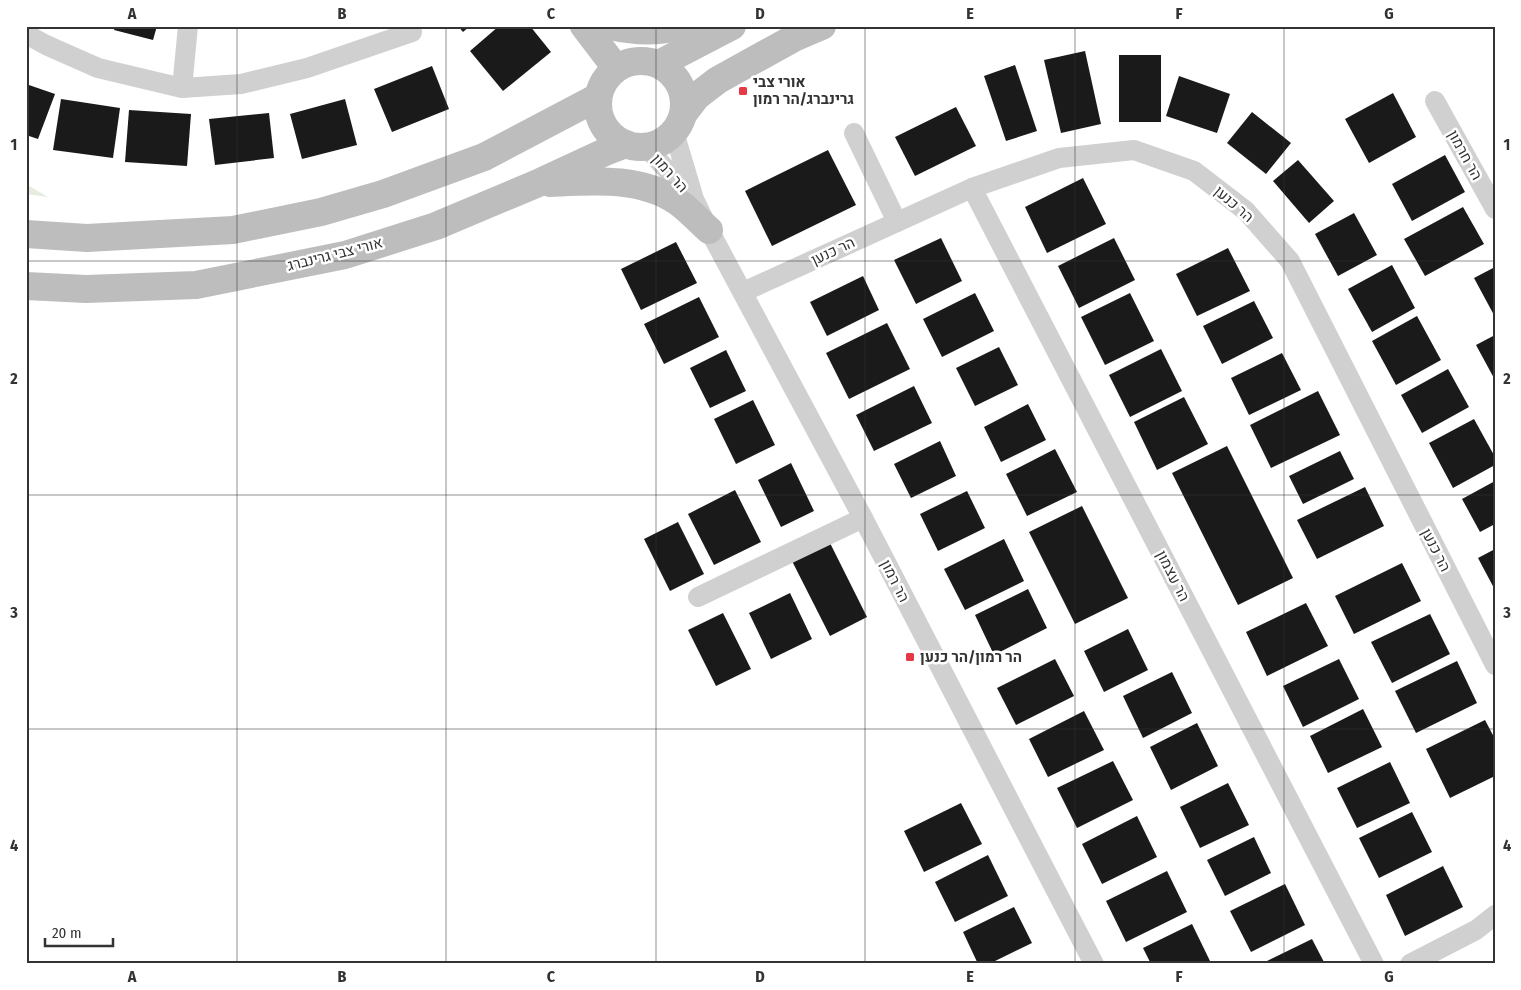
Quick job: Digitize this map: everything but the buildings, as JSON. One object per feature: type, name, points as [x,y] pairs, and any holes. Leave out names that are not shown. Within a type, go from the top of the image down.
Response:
[{"type":"main road","points":[[584,26],[616,68]]},
{"type":"main road","points":[[610,26],[635,32],[666,30],[685,26]]},
{"type":"main road","points":[[659,64],[732,26]]},
{"type":"main road","points":[[679,123],[684,99],[680,84],[671,73],[659,64],[637,60],[616,68],[607,76],[598,97],[600,114],[607,130],[636,145],[661,142],[679,123],[697,96],[718,80],[794,38],[822,26]]},
{"type":"main road","points":[[26,234],[87,238],[233,230],[321,212],[383,194],[484,157],[598,97]]},
{"type":"main road","name":"אורי צבי גרינברג","points":[[26,286],[86,289],[196,285],[354,252],[436,226],[536,184],[605,152],[636,145]]},
{"type":"main road","points":[[536,184],[590,181],[625,183],[653,190],[678,202],[709,230]]},
{"type":"street","points":[[182,88],[188,26]]},
{"type":"street","points":[[26,34],[46,46],[98,68],[182,88],[241,84],[307,68],[412,32]]},
{"type":"street","name":"הר חרמון","points":[[1435,101],[1495,210]]},
{"type":"street","name":"הר רמון","points":[[679,123],[694,199],[709,230],[862,518],[1094,964]]},
{"type":"street","points":[[854,133],[897,222]]},
{"type":"street","name":"הר רמון","points":[[636,145],[694,199]]},
{"type":"street","name":"הר כנען","points":[[743,292],[972,188],[1059,158],[1134,150],[1194,171],[1246,211],[1290,261],[1495,665]]},
{"type":"street","name":"הר עצמון","points":[[972,188],[1374,964]]},
{"type":"street","points":[[698,597],[862,518]]},
{"type":"street","points":[[1410,964],[1476,930],[1495,915]]},
{"type":"shaded area","points":[[26,184],[48,197],[26,194]]},
{"type":"place","name":"אורי צבי גרינברג/הר רמון","points":[[743,91]]},
{"type":"place","name":"הר רמון/הר כנען","points":[[910,657]]}]
